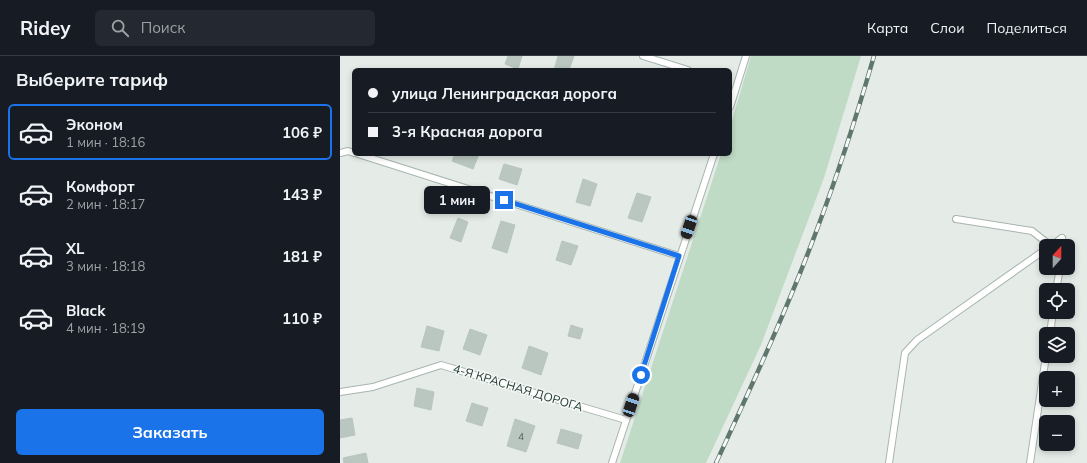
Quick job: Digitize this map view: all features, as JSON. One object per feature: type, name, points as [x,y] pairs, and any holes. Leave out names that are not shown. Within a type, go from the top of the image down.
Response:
[{"type":"lane","points":[[643,56],[682,68]]},
{"type":"lane","points":[[732,101],[746,56]]},
{"type":"lane","points":[[732,84],[737,86]]},
{"type":"lane","points":[[340,153],[348,151],[352,152]]},
{"type":"lane","points":[[364,156],[679,256]]},
{"type":"lane","points":[[612,463],[679,256],[713,156]]},
{"type":"lane","points":[[956,218],[1032,231],[1042,239]]},
{"type":"lane","points":[[889,463],[905,353],[917,340],[1039,254]]},
{"type":"lane","points":[[1030,463],[1045,363]]},
{"type":"lane","name":"4-Я КРАСНАЯ ДОРОГА","points":[[340,392],[374,387],[441,365],[626,420]]},
{"type":"green space","points":[[751,56],[861,56],[824,178],[761,345],[706,463],[620,463],[720,156],[732,156],[732,120]]},
{"type":"building","points":[[508,56],[522,56],[518,68],[505,64]]},
{"type":"building","points":[[558,56],[574,56],[570,68],[555,68]]},
{"type":"building","points":[[454,156],[478,156],[473,169],[452,161]]},
{"type":"building","points":[[504,164],[522,169],[517,185],[499,179]]},
{"type":"building","points":[[583,179],[597,184],[590,206],[576,202]]},
{"type":"building","points":[[637,193],[651,197],[642,222],[628,218]]},
{"type":"building","points":[[458,218],[468,222],[461,242],[450,238]]},
{"type":"building","points":[[501,221],[515,225],[507,253],[492,248]]},
{"type":"building","points":[[562,241],[578,246],[571,265],[556,260]]},
{"type":"building","points":[[571,325],[583,329],[580,339],[568,336]]},
{"type":"building","points":[[427,326],[444,331],[439,351],[421,347]]},
{"type":"building","points":[[470,329],[487,335],[480,355],[463,349]]},
{"type":"building","points":[[529,346],[548,353],[541,375],[522,368]]},
{"type":"building","points":[[417,388],[434,392],[431,410],[414,406]]},
{"type":"building","points":[[472,403],[488,408],[482,426],[466,421]]},
{"type":"building","points":[[352,418],[355,435],[340,438],[340,420]]},
{"type":"building","points":[[515,419],[535,426],[526,452],[507,446]]},
{"type":"building","points":[[561,429],[582,435],[578,449],[557,443]]},
{"type":"building","points":[[366,453],[368,463],[344,463],[343,458]]},
{"type":"railway","points":[[716,463],[768,348],[805,261],[840,166],[874,56]]},
{"type":"route","points":[[504,200],[679,256],[641,375]]}]
